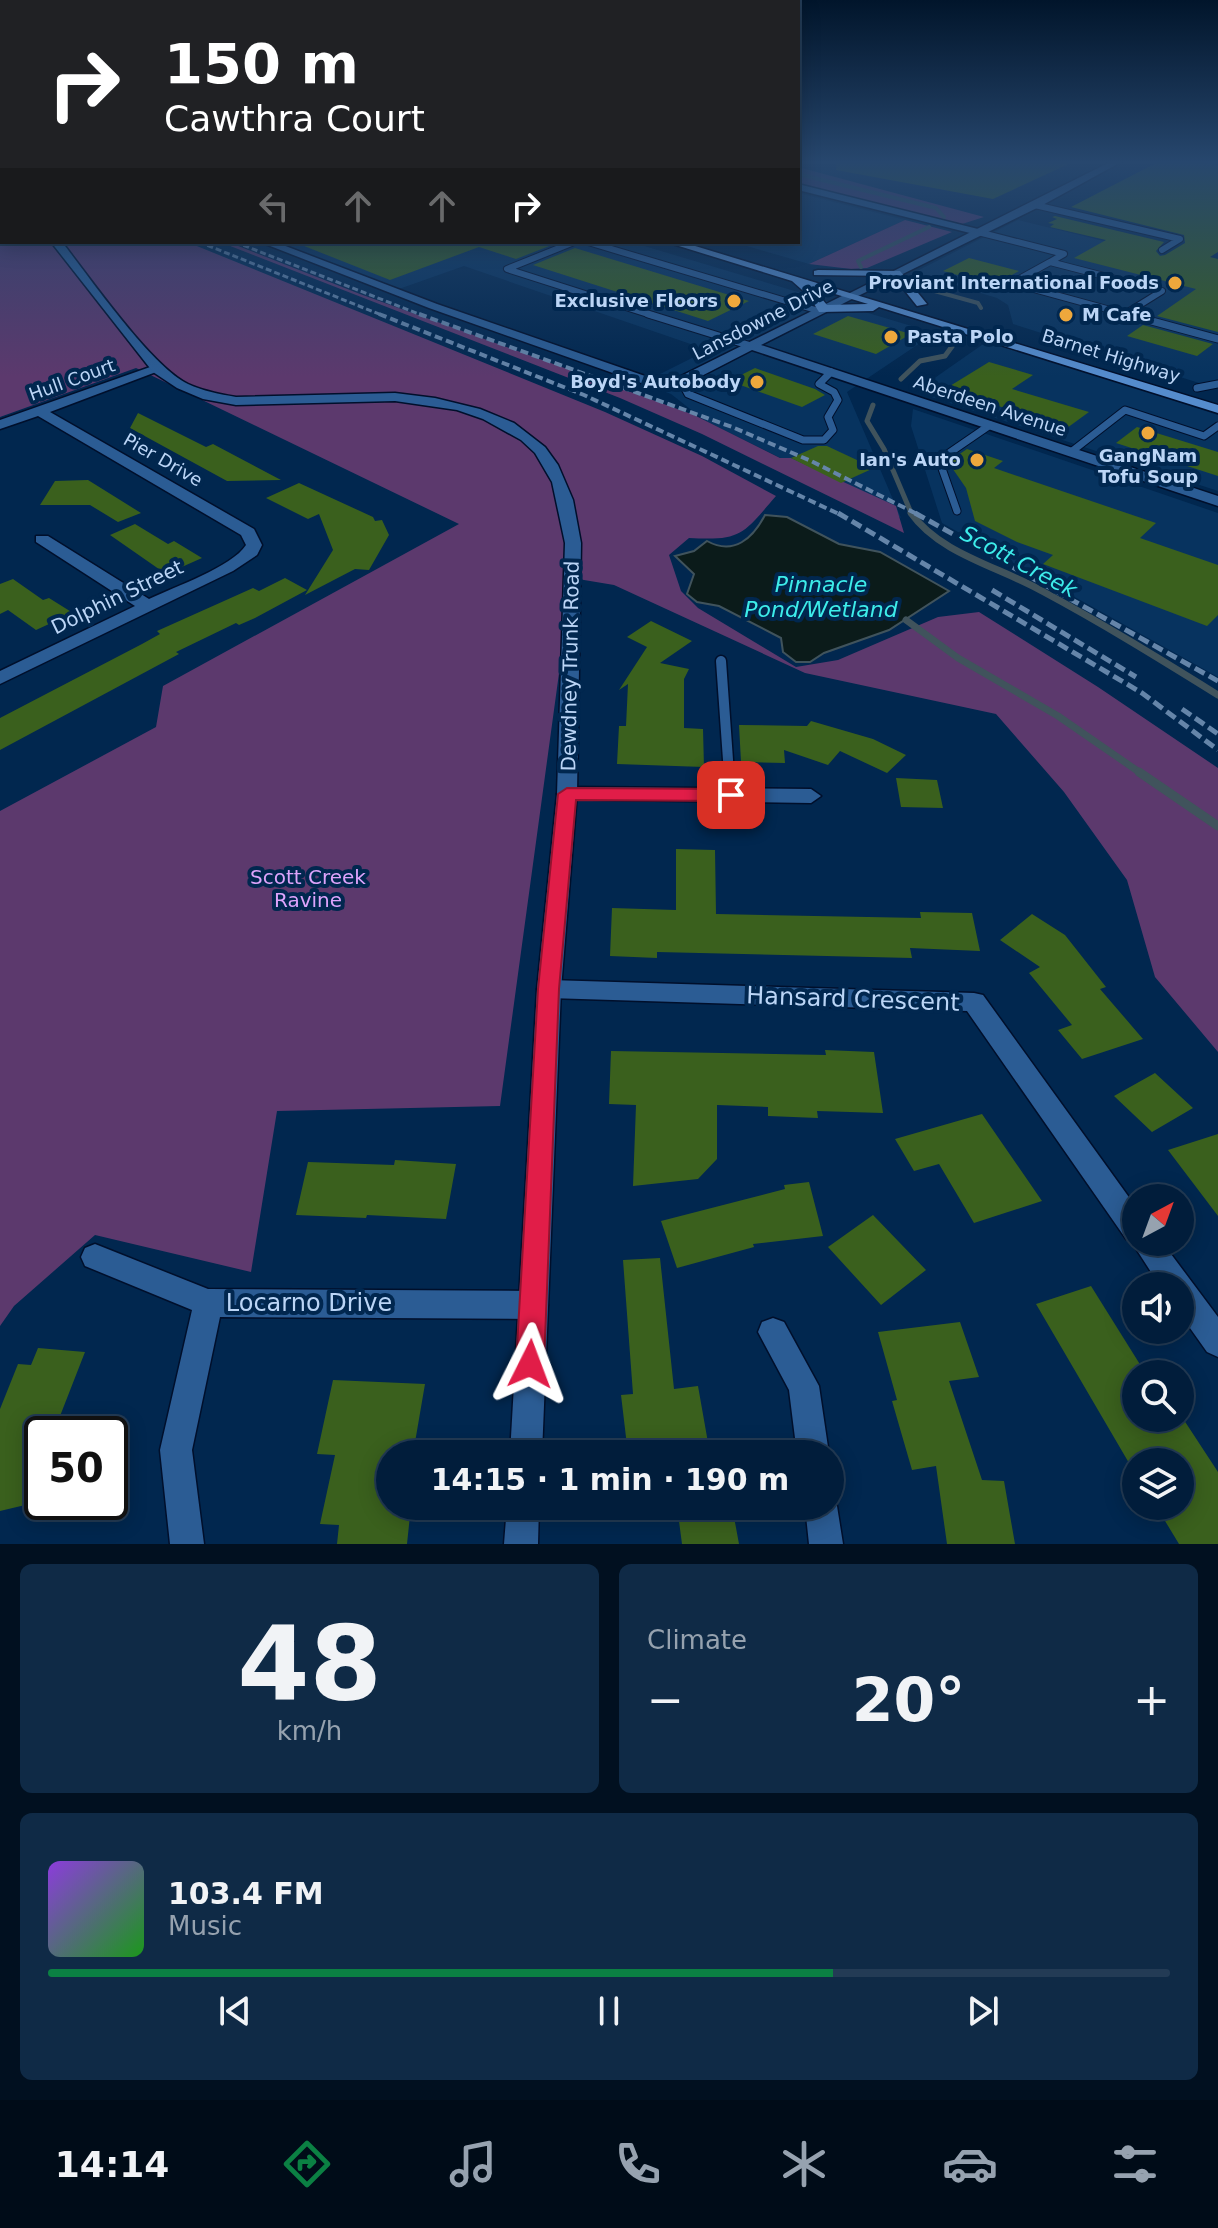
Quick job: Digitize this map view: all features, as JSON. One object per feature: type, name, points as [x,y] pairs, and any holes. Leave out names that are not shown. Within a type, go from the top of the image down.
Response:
[{"type":"main road","name":"Barnet Highway","points":[[678,244],[901,309],[1218,409]]},
{"type":"main road","name":"Barnet Highway","points":[[713,244],[1218,395]]},
{"type":"main road","points":[[818,273],[896,273],[921,304]]},
{"type":"main road","points":[[794,278],[814,294],[821,310],[856,306],[901,309]]},
{"type":"street","name":"Lansdowne Drive","points":[[681,381],[976,233]]},
{"type":"street","name":"Dewdney Trunk Road","points":[[58,244],[158,369],[187,389],[234,400],[379,396],[444,403],[503,423],[540,448],[561,482],[573,543],[567,794],[549,989],[527,1440]]},
{"type":"street","points":[[270,244],[433,306],[644,380],[681,381]]},
{"type":"street","name":"Aberdeen Avenue","points":[[751,346],[1218,501]]},
{"type":"street","name":"Hull Court","points":[[0,425],[158,369]]},
{"type":"street","name":"Pier Drive","points":[[39,411],[248,532],[253,538],[251,552]]},
{"type":"street","points":[[42,539],[149,607]]},
{"type":"street","name":"Dolphin Street","points":[[0,678],[227,568],[251,552]]},
{"type":"street","points":[[567,794],[811,796]]},
{"type":"street","name":"Hansard Crescent","points":[[549,989],[974,1002],[1122,1210]]},
{"type":"street","name":"Locarno Drive","points":[[95,1257],[208,1303],[533,1305]]},
{"type":"street","points":[[187,1544],[176,1450],[208,1303]]},
{"type":"street","points":[[1194,1309],[1218,1342]]},
{"type":"street","points":[[773,1332],[804,1386],[811,1440]]},
{"type":"street","points":[[521,1544],[522,1520]]},
{"type":"street","points":[[823,1520],[826,1544]]},
{"type":"lane","points":[[982,233],[1064,254],[1012,283],[1218,339]]},
{"type":"lane","points":[[1155,233],[1180,239],[1162,250]]},
{"type":"lane","points":[[569,244],[507,269],[751,346]]},
{"type":"lane","points":[[595,244],[821,310]]},
{"type":"lane","points":[[1050,262],[1162,291],[1125,314]]},
{"type":"lane","points":[[681,381],[688,394],[803,440],[824,440],[833,430],[828,417],[838,400],[834,392],[819,384],[831,372]]},
{"type":"lane","points":[[1197,388],[1218,384]]},
{"type":"lane","points":[[1071,452],[1125,410],[1204,436],[1218,426]]},
{"type":"lane","points":[[957,511],[939,460],[990,425]]},
{"type":"lane","points":[[721,661],[731,795]]},
{"type":"shaded area","points":[[800,233],[877,233],[809,264],[740,244],[800,244]]},
{"type":"shaded area","points":[[992,233],[1071,233],[1218,269],[1218,389],[1013,324],[1008,305],[997,298],[913,273]]},
{"type":"shaded area","points":[[281,244],[638,244],[935,333],[847,392],[901,518],[704,420],[671,394],[642,383],[708,350],[464,266],[399,289]]},
{"type":"shaded area","points":[[989,340],[1218,415],[1218,491],[919,393],[926,384]]},
{"type":"shaded area","points":[[913,409],[1218,513],[1218,677],[942,523],[911,426]]},
{"type":"green space","points":[[877,233],[950,233],[867,268],[809,264]]},
{"type":"green space","name":"Scott Creek Ravine","points":[[0,244],[192,244],[605,412],[702,456],[776,496],[740,532],[720,538],[689,538],[669,555],[681,591],[698,608],[796,667],[838,660],[938,617],[979,612],[1218,768],[1218,1052],[1155,977],[1127,880],[1064,792],[996,714],[805,673],[614,585],[572,578],[500,1106],[277,1111],[251,1272],[95,1235],[14,1306],[0,1326],[0,811],[156,727],[163,686],[459,524],[136,368],[0,417]]},
{"type":"green space","points":[[225,244],[233,244],[360,294],[694,415],[780,458],[791,458],[896,506],[904,533],[702,434],[620,398]]},
{"type":"water","name":"Pinnacle Pond/Wetland","points":[[765,515],[787,517],[839,544],[880,552],[949,591],[889,630],[824,653],[810,662],[796,662],[783,652],[781,638],[719,606],[697,602],[687,594],[694,574],[675,556],[694,551],[707,541],[726,546],[742,542],[755,531]]},
{"type":"building","points":[[1076,233],[1126,233],[1164,242],[1156,251],[1160,256],[1185,243],[1184,235],[1176,233],[1218,233],[1218,252],[1210,257],[1218,259],[1218,332],[1157,316],[1196,289],[1074,258],[1106,240]]},
{"type":"building","points":[[299,244],[554,244],[516,259],[479,247],[390,280]]},
{"type":"building","points":[[575,248],[749,301],[708,321],[533,265]]},
{"type":"building","points":[[969,258],[1019,271],[994,285],[943,271]]},
{"type":"building","points":[[848,316],[911,334],[876,354],[813,334]]},
{"type":"building","points":[[1143,325],[1213,344],[1197,356],[1127,336]]},
{"type":"building","points":[[989,362],[1033,375],[1012,389],[1089,412],[1067,428],[945,389]]},
{"type":"building","points":[[755,368],[825,395],[802,407],[729,381]]},
{"type":"building","points":[[138,413],[206,447],[213,444],[281,480],[227,481],[130,428]]},
{"type":"building","points":[[1137,427],[1218,452],[1218,476],[1116,443]]},
{"type":"building","points":[[818,446],[827,446],[874,468],[841,483],[791,458]]},
{"type":"building","points":[[967,449],[1003,461],[994,468],[1156,523],[1140,538],[1218,565],[1218,615],[1207,626],[1043,564],[1053,555],[1017,542],[975,521],[966,488],[948,462]]},
{"type":"building","points":[[88,480],[141,513],[118,522],[90,505],[40,505],[55,481]]},
{"type":"building","points":[[299,483],[373,517],[375,521],[382,520],[389,535],[369,570],[355,569],[305,595],[333,550],[319,514],[308,519],[266,498]]},
{"type":"building","points":[[135,524],[168,544],[174,541],[202,558],[166,574],[110,535]]},
{"type":"building","points":[[285,578],[307,590],[255,618],[239,625],[236,623],[176,652],[179,654],[0,750],[0,718],[160,634],[157,631],[253,588],[259,591]]},
{"type":"building","points":[[13,579],[43,600],[49,598],[73,613],[36,630],[8,610],[0,614],[0,584]]},
{"type":"building","points":[[651,621],[692,641],[660,663],[689,669],[684,679],[684,728],[703,729],[704,767],[617,764],[619,726],[626,726],[628,684],[619,690],[647,647],[627,637]]},
{"type":"building","points":[[811,721],[873,739],[906,755],[887,773],[840,751],[828,765],[784,750],[785,763],[741,762],[739,725],[807,726]]},
{"type":"building","points":[[896,778],[937,780],[943,808],[901,807]]},
{"type":"building","points":[[676,849],[715,850],[716,914],[921,918],[920,912],[972,913],[980,951],[910,948],[912,958],[657,952],[657,958],[610,956],[612,908],[676,910]]},
{"type":"building","points":[[1032,914],[1065,935],[1106,987],[1100,989],[1143,1039],[1082,1059],[1058,1030],[1072,1025],[1029,973],[1040,967],[1000,940]]},
{"type":"building","points":[[825,1050],[874,1052],[883,1113],[817,1111],[818,1118],[768,1116],[768,1107],[717,1105],[717,1159],[698,1179],[633,1186],[636,1105],[609,1104],[611,1051],[826,1055]]},
{"type":"building","points":[[1155,1073],[1193,1108],[1152,1132],[1114,1096]]},
{"type":"building","points":[[982,1114],[1042,1201],[974,1223],[939,1164],[914,1171],[895,1139]]},
{"type":"building","points":[[1218,1134],[1218,1216],[1194,1184],[1168,1150]]},
{"type":"building","points":[[395,1160],[456,1164],[446,1219],[296,1215],[308,1162],[394,1165]]},
{"type":"building","points":[[809,1182],[823,1236],[753,1244],[754,1247],[677,1268],[661,1221],[785,1189],[784,1185]]},
{"type":"building","points":[[873,1215],[926,1270],[881,1305],[828,1247]]},
{"type":"building","points":[[660,1258],[674,1389],[698,1386],[708,1440],[626,1440],[621,1395],[633,1394],[623,1260]]},
{"type":"building","points":[[1091,1286],[1122,1336],[1122,1344],[1127,1344],[1137,1360],[1122,1360],[1122,1432],[1192,1432],[1218,1472],[1218,1544],[1179,1544],[1164,1520],[1194,1520],[1194,1448],[1122,1448],[1122,1451],[1036,1304]]},
{"type":"building","points":[[960,1322],[979,1377],[949,1381],[982,1480],[1004,1481],[1015,1544],[947,1544],[936,1466],[912,1470],[892,1401],[897,1400],[878,1332]]},
{"type":"building","points":[[38,1348],[85,1352],[60,1416],[24,1416],[24,1505],[0,1511],[0,1409],[18,1364],[31,1365]]},
{"type":"building","points":[[333,1380],[425,1384],[415,1440],[376,1440],[376,1520],[410,1520],[407,1544],[337,1544],[339,1525],[320,1524],[335,1455],[317,1454]]},
{"type":"building","points":[[679,1520],[735,1520],[739,1544],[682,1544]]},
{"type":"waterway","name":"Scott Creek","points":[[861,267],[858,261],[916,233]]},
{"type":"waterway","name":"Scott Creek","points":[[920,287],[978,303],[981,308]]},
{"type":"waterway","name":"Scott Creek","points":[[901,379],[920,361],[945,356],[956,341]]},
{"type":"waterway","name":"Scott Creek","points":[[873,405],[867,421],[884,449],[911,513]]},
{"type":"waterway","name":"Scott Creek","points":[[911,513],[923,527],[954,549],[1064,603],[1218,695]]},
{"type":"waterway","points":[[906,620],[958,658],[1058,716],[1142,774]]},
{"type":"waterway","points":[[1139,772],[1218,826]]},
{"type":"railway","points":[[204,244],[379,314]]},
{"type":"railway","points":[[240,244],[424,316]]},
{"type":"railway","points":[[379,314],[584,395],[841,515]]},
{"type":"railway","points":[[379,314],[384,316]]},
{"type":"railway","points":[[419,314],[732,427],[811,461],[915,513]]},
{"type":"railway","points":[[838,513],[1142,693],[1218,750]]},
{"type":"railway","points":[[915,513],[919,515]]},
{"type":"railway","points":[[915,513],[1218,681]]},
{"type":"railway","points":[[992,590],[1136,677]]},
{"type":"railway","points":[[1182,709],[1218,734]]},
{"type":"place","name":"Proviant International Foods","points":[[1175,283]]},
{"type":"place","name":"Exclusive Floors","points":[[734,301]]},
{"type":"place","name":"M Cafe","points":[[1066,315]]},
{"type":"place","name":"Pasta Polo","points":[[891,337]]},
{"type":"place","name":"Boyd's Autobody","points":[[757,382]]},
{"type":"place","name":"GangNam Tofu Soup","points":[[1148,433]]},
{"type":"place","name":"Ian's Auto","points":[[977,460]]},
{"type":"route","points":[[530,1364],[549,989],[567,794],[731,795]]}]
